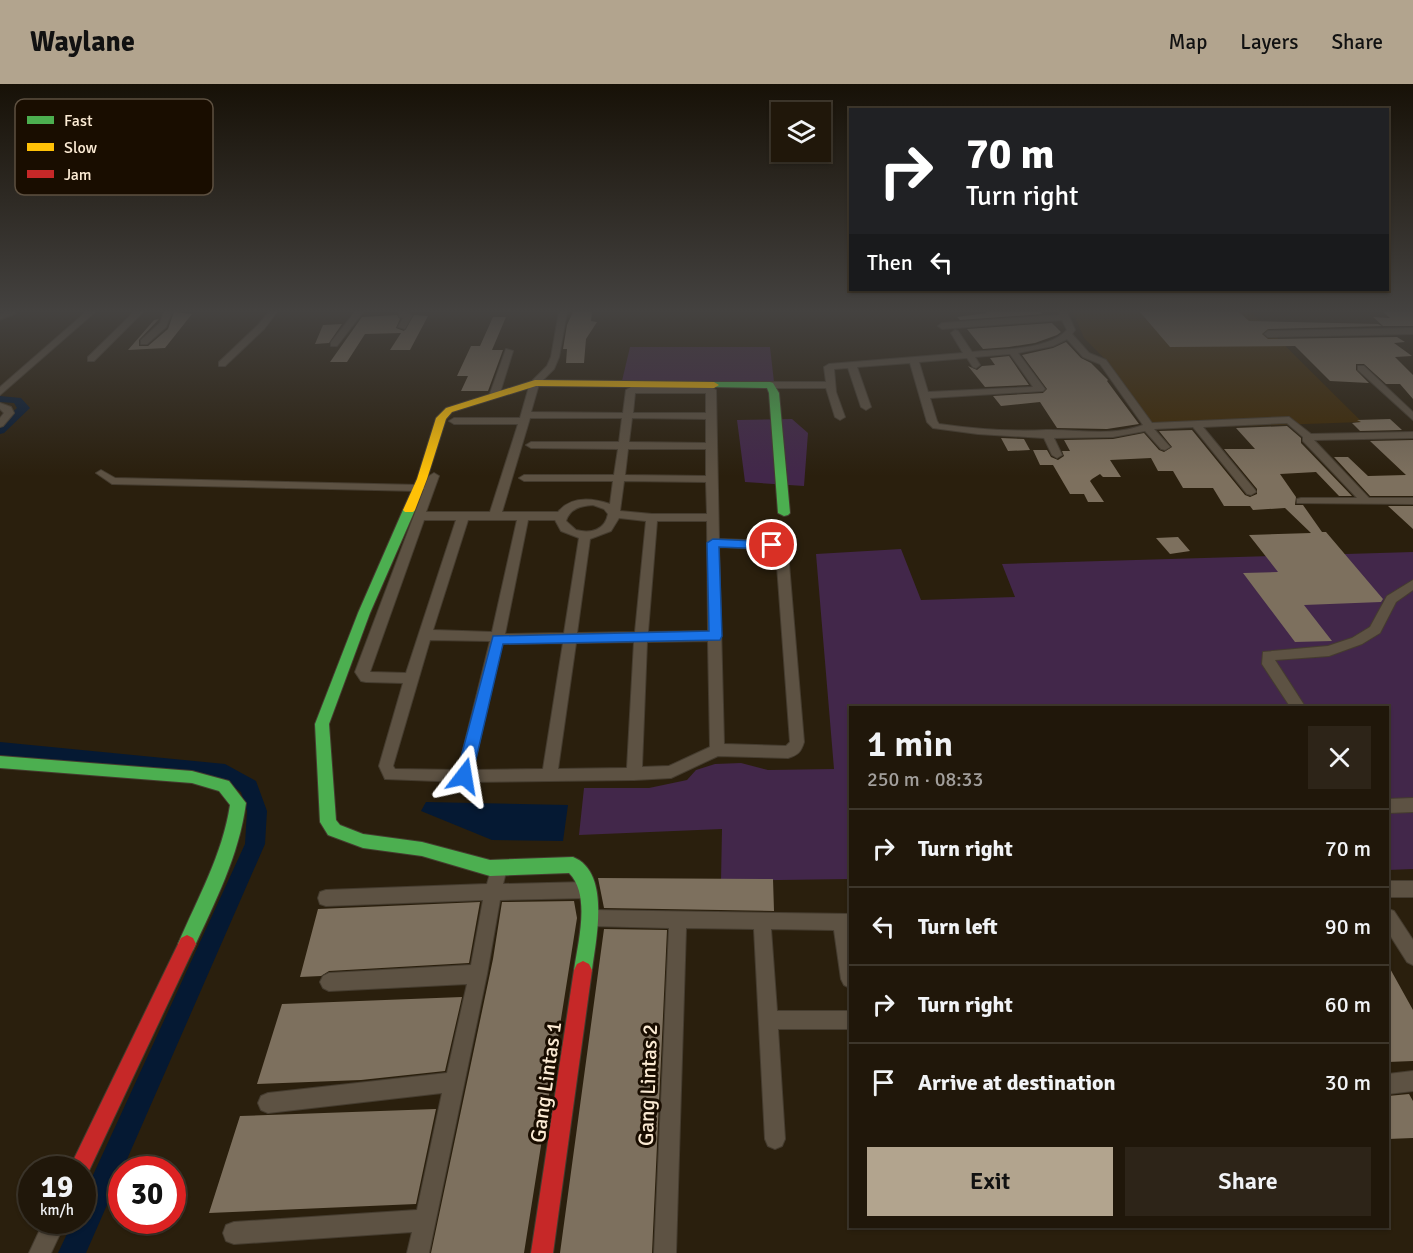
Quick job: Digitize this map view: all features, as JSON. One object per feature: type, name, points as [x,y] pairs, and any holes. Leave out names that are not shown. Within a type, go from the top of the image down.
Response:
[{"type":"street","points":[[1,390],[28,367]]},
{"type":"street","points":[[494,396],[504,367]]},
{"type":"street","points":[[495,516],[535,383],[551,367]]},
{"type":"street","points":[[834,367],[829,367],[829,385],[840,417]]},
{"type":"street","points":[[853,367],[866,407]]},
{"type":"street","points":[[916,367],[932,422],[936,426],[1099,435],[1149,427],[1284,420],[1292,422],[1309,437],[1413,435]]},
{"type":"street","points":[[925,395],[1040,389],[1023,367]]},
{"type":"street","points":[[1106,367],[1165,447]]},
{"type":"street","points":[[1360,368],[1413,417]]},
{"type":"street","points":[[326,898],[493,891],[587,890],[585,877],[573,865],[499,868],[422,849],[363,841],[334,830],[328,822],[322,723],[364,613],[419,488],[443,414],[453,408],[535,383],[829,385]]},
{"type":"street","points":[[770,385],[774,393],[784,513]]},
{"type":"street","points":[[561,516],[560,521],[567,531],[585,535],[602,532],[613,522],[631,390],[711,390],[717,750]]},
{"type":"street","points":[[0,406],[8,409],[9,413],[0,424]]},
{"type":"street","points":[[454,421],[711,416]]},
{"type":"street","points":[[1196,424],[1251,492]]},
{"type":"street","points":[[1047,433],[1057,455]]},
{"type":"street","points":[[1309,437],[1306,439],[1366,501]]},
{"type":"street","points":[[531,445],[711,446]]},
{"type":"street","points":[[101,473],[112,481],[419,488]]},
{"type":"street","points":[[411,678],[366,677],[362,672],[434,476]]},
{"type":"street","points":[[524,478],[712,479]]},
{"type":"street","points":[[1301,501],[1413,501]]},
{"type":"street","points":[[420,516],[561,516],[571,507],[586,502],[602,504],[614,514],[652,518],[712,517]]},
{"type":"street","points":[[463,516],[411,678],[386,766],[390,774],[464,776],[670,772],[717,750],[788,752],[795,748],[797,742],[782,552],[780,547],[772,545],[713,543]]},
{"type":"street","points":[[464,776],[497,639],[523,516]]},
{"type":"street","points":[[634,774],[641,637],[652,518]]},
{"type":"street","points":[[550,774],[585,535]]},
{"type":"street","points":[[1298,706],[1269,664],[1268,656],[1329,651],[1357,641],[1375,630],[1391,599],[1413,584]]},
{"type":"street","points":[[426,635],[488,635],[497,639],[569,640],[715,636]]},
{"type":"street","points":[[0,762],[192,777],[224,786],[238,803],[236,833],[224,865],[86,1156]]},
{"type":"street","points":[[1389,806],[1413,805]]},
{"type":"street","points":[[418,1253],[499,868]]},
{"type":"street","points":[[1389,889],[1413,889]]},
{"type":"street","name":"Gang Lintas 1","points":[[542,1253],[591,918],[587,890]]},
{"type":"street","points":[[591,918],[846,922],[849,965]]},
{"type":"street","points":[[1389,919],[1413,956]]},
{"type":"street","name":"Gang Lintas 2","points":[[665,1253],[678,920]]},
{"type":"street","points":[[762,921],[775,1139]]},
{"type":"street","points":[[329,982],[478,974]]},
{"type":"street","points":[[768,1020],[849,1020]]},
{"type":"street","points":[[1389,1084],[1413,1081]]},
{"type":"street","points":[[268,1103],[455,1082]]},
{"type":"street","points":[[234,1233],[425,1220]]},
{"type":"street","points":[[40,1253],[50,1234]]},
{"type":"shaded area","points":[[625,367],[772,367],[774,382],[734,387],[621,385]]},
{"type":"shaded area","points":[[1111,367],[1306,367],[1362,422],[1157,429]]},
{"type":"shaded area","points":[[792,419],[808,433],[804,486],[745,482],[737,420]]},
{"type":"shaded area","points":[[901,549],[921,600],[1015,597],[1002,564],[1413,552],[1413,869],[1389,870],[1389,706],[849,706],[849,879],[721,881],[722,829],[579,835],[584,788],[649,788],[687,780],[696,770],[715,764],[741,763],[768,770],[834,769],[816,554]]},
{"type":"water","points":[[426,802],[568,805],[563,841],[492,840],[421,811]]},
{"type":"building","points":[[461,367],[497,367],[488,391],[461,391],[468,376],[457,376]]},
{"type":"building","points":[[968,367],[977,370],[981,367],[1016,367],[1029,385],[985,387]]},
{"type":"building","points":[[1030,367],[1095,367],[1108,380],[1139,424],[1107,429],[1057,428],[1040,402],[1001,406],[993,396],[1043,393],[1047,389]]},
{"type":"building","points":[[1316,367],[1356,367],[1356,370],[1369,383],[1330,381]]},
{"type":"building","points":[[1367,367],[1405,367],[1413,375],[1413,399],[1400,384],[1386,384]]},
{"type":"building","points":[[1390,419],[1402,430],[1360,431],[1352,423],[1361,422],[1357,420]]},
{"type":"building","points":[[1287,426],[1301,438],[1301,443],[1352,496],[1339,496],[1316,472],[1280,474],[1296,497],[1295,505],[1303,505],[1322,532],[1326,532],[1383,599],[1381,602],[1304,605],[1332,641],[1295,642],[1243,573],[1278,572],[1249,535],[1311,533],[1285,508],[1253,510],[1250,506],[1224,506],[1213,488],[1183,488],[1173,471],[1158,471],[1151,458],[1110,460],[1121,477],[1103,477],[1100,474],[1092,479],[1090,481],[1104,502],[1088,502],[1084,494],[1070,494],[1053,465],[1040,465],[1033,450],[1047,450],[1051,457],[1058,460],[1064,456],[1062,451],[1070,451],[1064,440],[1113,439],[1144,433],[1159,450],[1164,452],[1172,447],[1159,431],[1192,430],[1245,495],[1250,497],[1257,494],[1257,489],[1224,449],[1255,449],[1236,428]]},
{"type":"building","points":[[1001,438],[1024,439],[1030,450],[1008,451]]},
{"type":"building","points":[[1413,440],[1413,496],[1370,496],[1334,457],[1348,457],[1368,476],[1406,475],[1370,441]]},
{"type":"building","points":[[1388,506],[1413,506],[1413,529]]},
{"type":"building","points":[[1178,537],[1190,551],[1170,554],[1156,538]]},
{"type":"building","points":[[598,878],[773,879],[774,911],[604,908]]},
{"type":"building","points":[[574,901],[577,918],[524,1253],[431,1253],[493,959],[502,902]]},
{"type":"building","points":[[480,902],[469,963],[329,971],[321,976],[300,977],[318,909]]},
{"type":"building","points":[[604,929],[667,930],[652,1253],[560,1253]]},
{"type":"building","points":[[1389,967],[1413,1010],[1413,1061],[1389,1062]]},
{"type":"building","points":[[462,997],[445,1071],[361,1080],[257,1084],[282,1004]]},
{"type":"building","points":[[1409,1094],[1413,1101],[1413,1138],[1389,1139],[1389,1096]]},
{"type":"building","points":[[436,1109],[416,1204],[209,1213],[240,1116]]},
{"type":"waterway","points":[[0,399],[17,400],[24,408],[0,430]]},
{"type":"waterway","points":[[0,749],[225,772],[249,787],[257,811],[255,844],[72,1253]]},
{"type":"traffic: fast","points":[[714,385],[770,385],[774,393],[784,513]]},
{"type":"traffic: fast","points":[[409,510],[364,613],[322,724],[328,822],[334,830],[363,841],[422,849],[490,868],[573,865],[585,877],[591,918],[583,970]]},
{"type":"traffic: fast","points":[[0,762],[192,777],[224,786],[238,803],[231,841],[219,876],[187,944]]},
{"type":"traffic: slow","points":[[409,510],[422,479],[441,418],[449,410],[535,383],[714,385]]},
{"type":"traffic: jam","points":[[86,1156],[187,944]]},
{"type":"traffic: jam","points":[[542,1253],[583,970]]},
{"type":"route","points":[[464,776],[497,639],[569,640],[715,636],[713,543],[772,545]]}]
